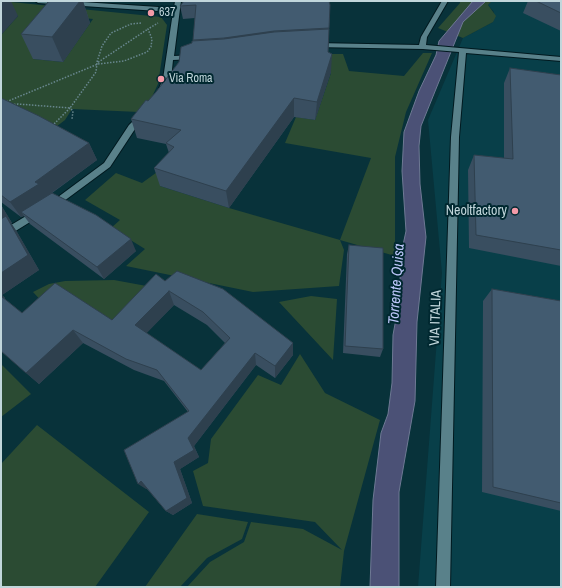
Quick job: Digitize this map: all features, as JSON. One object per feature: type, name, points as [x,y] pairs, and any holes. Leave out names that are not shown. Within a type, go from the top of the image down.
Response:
[{"type":"street","points":[[38,1],[177,10]]},
{"type":"street","points":[[160,99],[167,79],[178,1]]},
{"type":"street","points":[[423,47],[422,42],[424,37],[445,1]]},
{"type":"street","points":[[309,45],[423,47],[561,59]]},
{"type":"street","name":"VIA ITALIA","points":[[442,587],[455,137],[463,50]]},
{"type":"street","points":[[170,58],[200,57]]},
{"type":"street","points":[[1,236],[60,199],[107,165],[132,127],[148,110]]},
{"type":"path","points":[[1,104],[97,63],[164,20],[166,10]]},
{"type":"path","points":[[151,22],[164,20]]},
{"type":"path","points":[[47,130],[70,108],[96,72],[102,46],[111,33],[131,24],[144,22]]},
{"type":"path","points":[[97,63],[124,61],[147,52],[151,47],[152,39],[148,29]]},
{"type":"path","points":[[1,107],[18,104],[70,108]]},
{"type":"path","points":[[70,108],[73,111],[72,119]]},
{"type":"shaded area","points":[[473,1],[486,1],[463,22],[421,126],[419,146],[420,184],[426,237],[417,322],[415,401],[399,492],[399,587],[370,587],[373,500],[381,433],[388,414],[392,383],[393,335],[401,291],[399,264],[406,231],[402,171],[404,132],[419,91],[436,55],[439,41]]},
{"type":"shaded area","points":[[492,1],[561,1],[561,587],[418,587],[442,273],[428,120],[463,38],[493,22],[494,12],[488,5]]},
{"type":"green space","points":[[1,1],[161,17],[167,25],[158,84],[150,101],[139,112],[72,109],[65,120],[48,133],[1,111],[1,35],[18,16]],"holes":[[[66,16],[93,19],[63,62],[33,59]]]},
{"type":"green space","points":[[460,1],[492,1],[488,5],[496,16],[493,22],[463,38],[438,28],[460,3]]},
{"type":"green space","points":[[423,53],[432,53],[406,112],[395,157],[395,256],[340,240],[371,158],[285,143],[296,117],[315,120],[331,73],[327,54],[343,54],[349,71],[404,76]]},
{"type":"green space","points":[[171,162],[160,186],[229,208],[340,240],[344,250],[339,286],[253,292],[126,266],[145,249],[111,228],[120,220],[85,200],[116,173],[142,183]]},
{"type":"green space","points":[[114,280],[152,287],[116,324],[47,307],[33,292],[49,284],[65,281]]},
{"type":"green space","points":[[311,296],[337,299],[333,360],[279,302]]},
{"type":"green space","points":[[300,354],[325,393],[380,420],[344,551],[340,587],[187,587],[210,562],[244,542],[251,522],[303,529],[342,550],[315,522],[203,506],[193,471],[208,463],[211,439],[258,375],[281,385]]},
{"type":"green space","points":[[1,364],[31,394],[1,417]]},
{"type":"green space","points":[[37,425],[149,512],[95,587],[1,587],[1,464]]},
{"type":"green space","points":[[197,514],[248,522],[242,539],[207,558],[180,587],[145,587]]},
{"type":"building","points":[[49,1],[80,1],[52,37],[21,34]]},
{"type":"building","points":[[184,1],[329,1],[329,28],[274,31],[224,38],[193,40],[196,5],[180,6]]},
{"type":"building","points":[[536,1],[561,1],[561,13]]},
{"type":"building","points":[[329,29],[328,52],[332,54],[317,102],[294,98],[226,191],[154,168],[174,147],[166,143],[181,130],[131,119],[146,100],[148,101],[156,92],[179,62],[181,47],[192,43],[192,41],[224,39],[274,32]]},
{"type":"building","name":"Neoltfactory","points":[[510,68],[561,75],[561,250],[476,235],[474,155],[513,159]]},
{"type":"building","points":[[1,98],[39,116],[89,143],[35,182],[39,184],[10,202],[1,195]]},
{"type":"building","points":[[52,193],[96,215],[131,239],[97,267],[21,212]]},
{"type":"building","points":[[6,216],[28,255],[1,273],[1,219]]},
{"type":"building","points":[[349,245],[383,248],[383,349],[345,346]]},
{"type":"building","points":[[177,271],[223,289],[293,343],[275,366],[255,353],[188,438],[194,450],[174,462],[187,498],[166,511],[141,481],[138,484],[124,450],[189,411],[157,370],[126,359],[73,330],[26,373],[1,351],[1,296],[22,313],[55,283],[112,320],[156,274],[165,281]],"holes":[[[169,291],[203,312],[230,338],[201,370],[135,325]]]},
{"type":"building","points":[[492,289],[561,301],[561,503],[493,487]]},
{"type":"place","name":"637","points":[[151,13]]},
{"type":"place","name":"Via Roma","points":[[161,79]]},
{"type":"place","name":"Neoltfactory","points":[[515,211]]},
{"type":"water label","name":"Torrente Quisa","points":[[397,284]]}]
